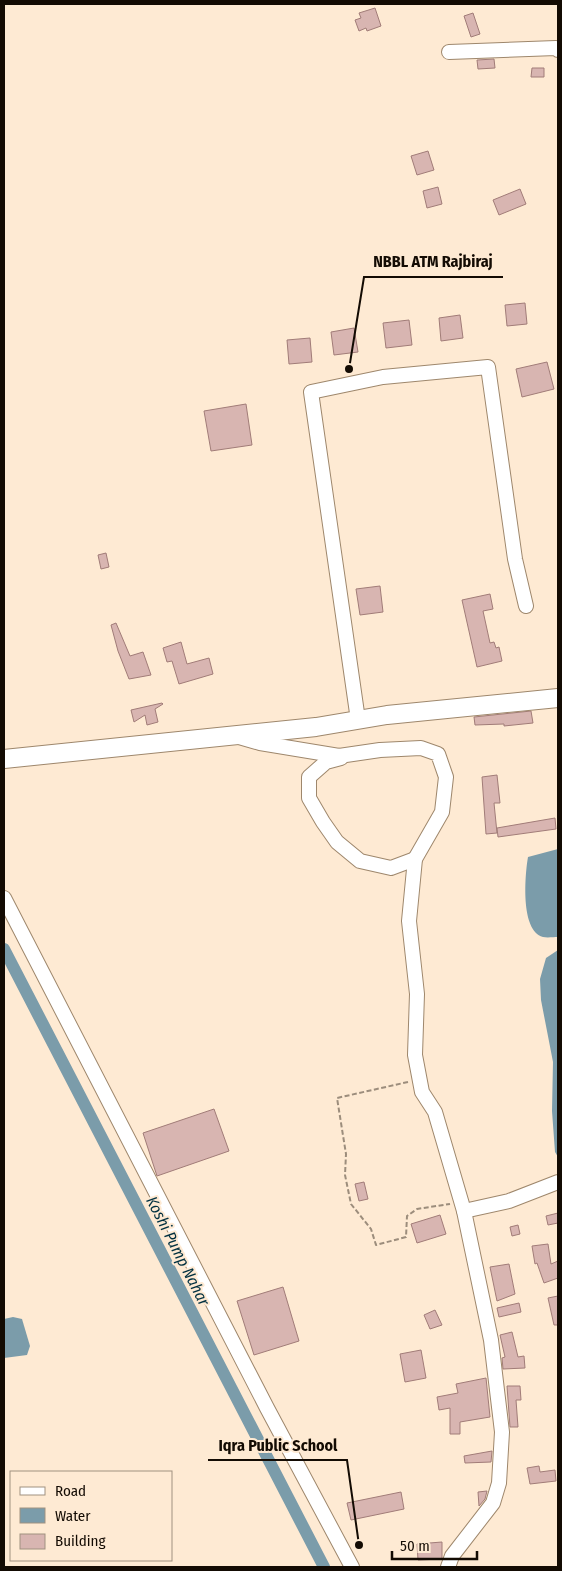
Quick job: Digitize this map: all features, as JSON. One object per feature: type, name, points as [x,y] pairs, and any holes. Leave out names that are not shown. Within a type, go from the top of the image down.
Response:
[{"type":"street","points":[[449,52],[556,48],[558,50]]},
{"type":"street","points":[[358,720],[311,392],[383,377],[488,366],[515,559],[526,606]]},
{"type":"street","points":[[4,759],[558,698]]},
{"type":"street","points":[[233,735],[260,743],[339,756],[380,750],[421,748],[438,754],[446,777],[442,812],[416,859],[409,921],[417,994],[415,1055],[422,1092],[435,1112],[463,1208],[491,1340],[502,1432],[499,1483],[493,1503],[452,1556],[448,1567]]},
{"type":"street","points":[[380,750],[326,762],[309,777],[309,798],[337,842],[360,861],[391,868],[416,859]]},
{"type":"street","points":[[4,898],[267,1408],[352,1567]]},
{"type":"street","points":[[463,1208],[509,1201],[558,1182]]},
{"type":"path","points":[[420,1080],[337,1098],[346,1154],[345,1175],[351,1204],[371,1230],[376,1245],[406,1237],[407,1216],[417,1209],[439,1204],[463,1208]]},
{"type":"water","points":[[558,849],[558,937],[543,937],[536,933],[527,914],[525,888],[528,857]]},
{"type":"water","points":[[558,950],[558,1157],[555,1152],[552,1111],[553,1062],[541,1000],[540,979],[546,958]]},
{"type":"water","points":[[13,1317],[22,1319],[30,1346],[27,1355],[4,1358],[4,1319]]},
{"type":"building","points":[[375,8],[381,26],[367,31],[366,28],[359,31],[355,20],[361,18],[359,13]]},
{"type":"building","points":[[473,13],[480,34],[471,37],[464,16]]},
{"type":"building","points":[[494,59],[495,68],[478,69],[477,60]]},
{"type":"building","points":[[532,68],[544,68],[544,77],[531,77]]},
{"type":"building","points":[[428,151],[434,170],[417,175],[411,156]]},
{"type":"building","points":[[438,187],[442,204],[427,208],[423,191]]},
{"type":"building","points":[[520,189],[526,204],[499,215],[493,200]]},
{"type":"building","points":[[525,303],[527,324],[507,326],[505,305]]},
{"type":"building","points":[[460,315],[463,338],[441,341],[439,318]]},
{"type":"building","points":[[409,320],[412,345],[386,348],[383,323]]},
{"type":"building","points":[[354,328],[358,352],[334,355],[331,332]]},
{"type":"building","points":[[310,338],[312,362],[289,364],[287,340]]},
{"type":"building","points":[[547,362],[554,389],[522,397],[516,369]]},
{"type":"building","points":[[246,404],[252,445],[211,451],[204,411]]},
{"type":"building","points":[[106,553],[109,567],[101,569],[98,555]]},
{"type":"building","points":[[380,586],[383,612],[360,615],[356,589]]},
{"type":"building","points":[[490,594],[493,609],[483,611],[490,643],[494,642],[496,648],[499,647],[502,661],[477,667],[462,600]]},
{"type":"building","points":[[116,623],[130,656],[143,652],[151,675],[129,679],[118,651],[111,625]]},
{"type":"building","points":[[181,642],[187,664],[209,658],[213,674],[179,684],[172,661],[167,662],[163,648]]},
{"type":"building","points":[[162,703],[155,709],[158,722],[147,725],[145,715],[134,722],[131,710]]},
{"type":"building","points":[[531,711],[533,723],[504,726],[504,724],[475,725],[474,717]]},
{"type":"building","points":[[497,775],[500,803],[494,803],[497,833],[486,834],[482,777]]},
{"type":"building","points":[[555,818],[556,829],[498,837],[497,828]]},
{"type":"building","points":[[214,1109],[229,1151],[157,1176],[143,1133]]},
{"type":"building","points":[[364,1182],[368,1199],[359,1201],[355,1184]]},
{"type":"building","points":[[558,1213],[558,1223],[548,1225],[546,1216]]},
{"type":"building","points":[[440,1215],[446,1234],[417,1243],[411,1224]]},
{"type":"building","points":[[518,1225],[520,1234],[512,1236],[510,1227]]},
{"type":"building","points":[[548,1244],[551,1264],[558,1261],[558,1278],[544,1283],[537,1263],[535,1264],[532,1246]]},
{"type":"building","points":[[509,1264],[515,1294],[497,1301],[490,1267]]},
{"type":"building","points":[[283,1287],[299,1341],[254,1355],[237,1301]]},
{"type":"building","points":[[558,1296],[558,1325],[554,1325],[548,1298]]},
{"type":"building","points":[[519,1303],[521,1312],[499,1317],[497,1308]]},
{"type":"building","points":[[435,1310],[442,1325],[430,1329],[424,1315]]},
{"type":"building","points":[[512,1332],[518,1357],[524,1356],[525,1368],[503,1369],[502,1358],[505,1357],[500,1335]]},
{"type":"building","points":[[421,1350],[426,1378],[405,1382],[400,1354]]},
{"type":"building","points":[[486,1378],[490,1417],[460,1422],[460,1434],[450,1434],[450,1408],[439,1410],[437,1397],[458,1393],[456,1384]]},
{"type":"building","points":[[507,1386],[520,1386],[521,1400],[516,1400],[518,1427],[510,1427]]},
{"type":"building","points":[[492,1451],[491,1462],[465,1463],[464,1456]]},
{"type":"building","points":[[539,1466],[540,1472],[555,1470],[556,1481],[530,1484],[527,1468]]},
{"type":"building","points":[[487,1491],[485,1499],[479,1506],[478,1492]]},
{"type":"building","points":[[401,1492],[404,1509],[351,1520],[347,1503]]},
{"type":"building","points":[[442,1542],[442,1559],[418,1560],[417,1544]]},
{"type":"waterway","name":"Koshi Pump Nahar","points":[[4,949],[324,1567]]},
{"type":"place","name":"NBBL ATM Rajbiraj","points":[[349,369]]},
{"type":"place","name":"Iqra Public School","points":[[359,1545]]}]
